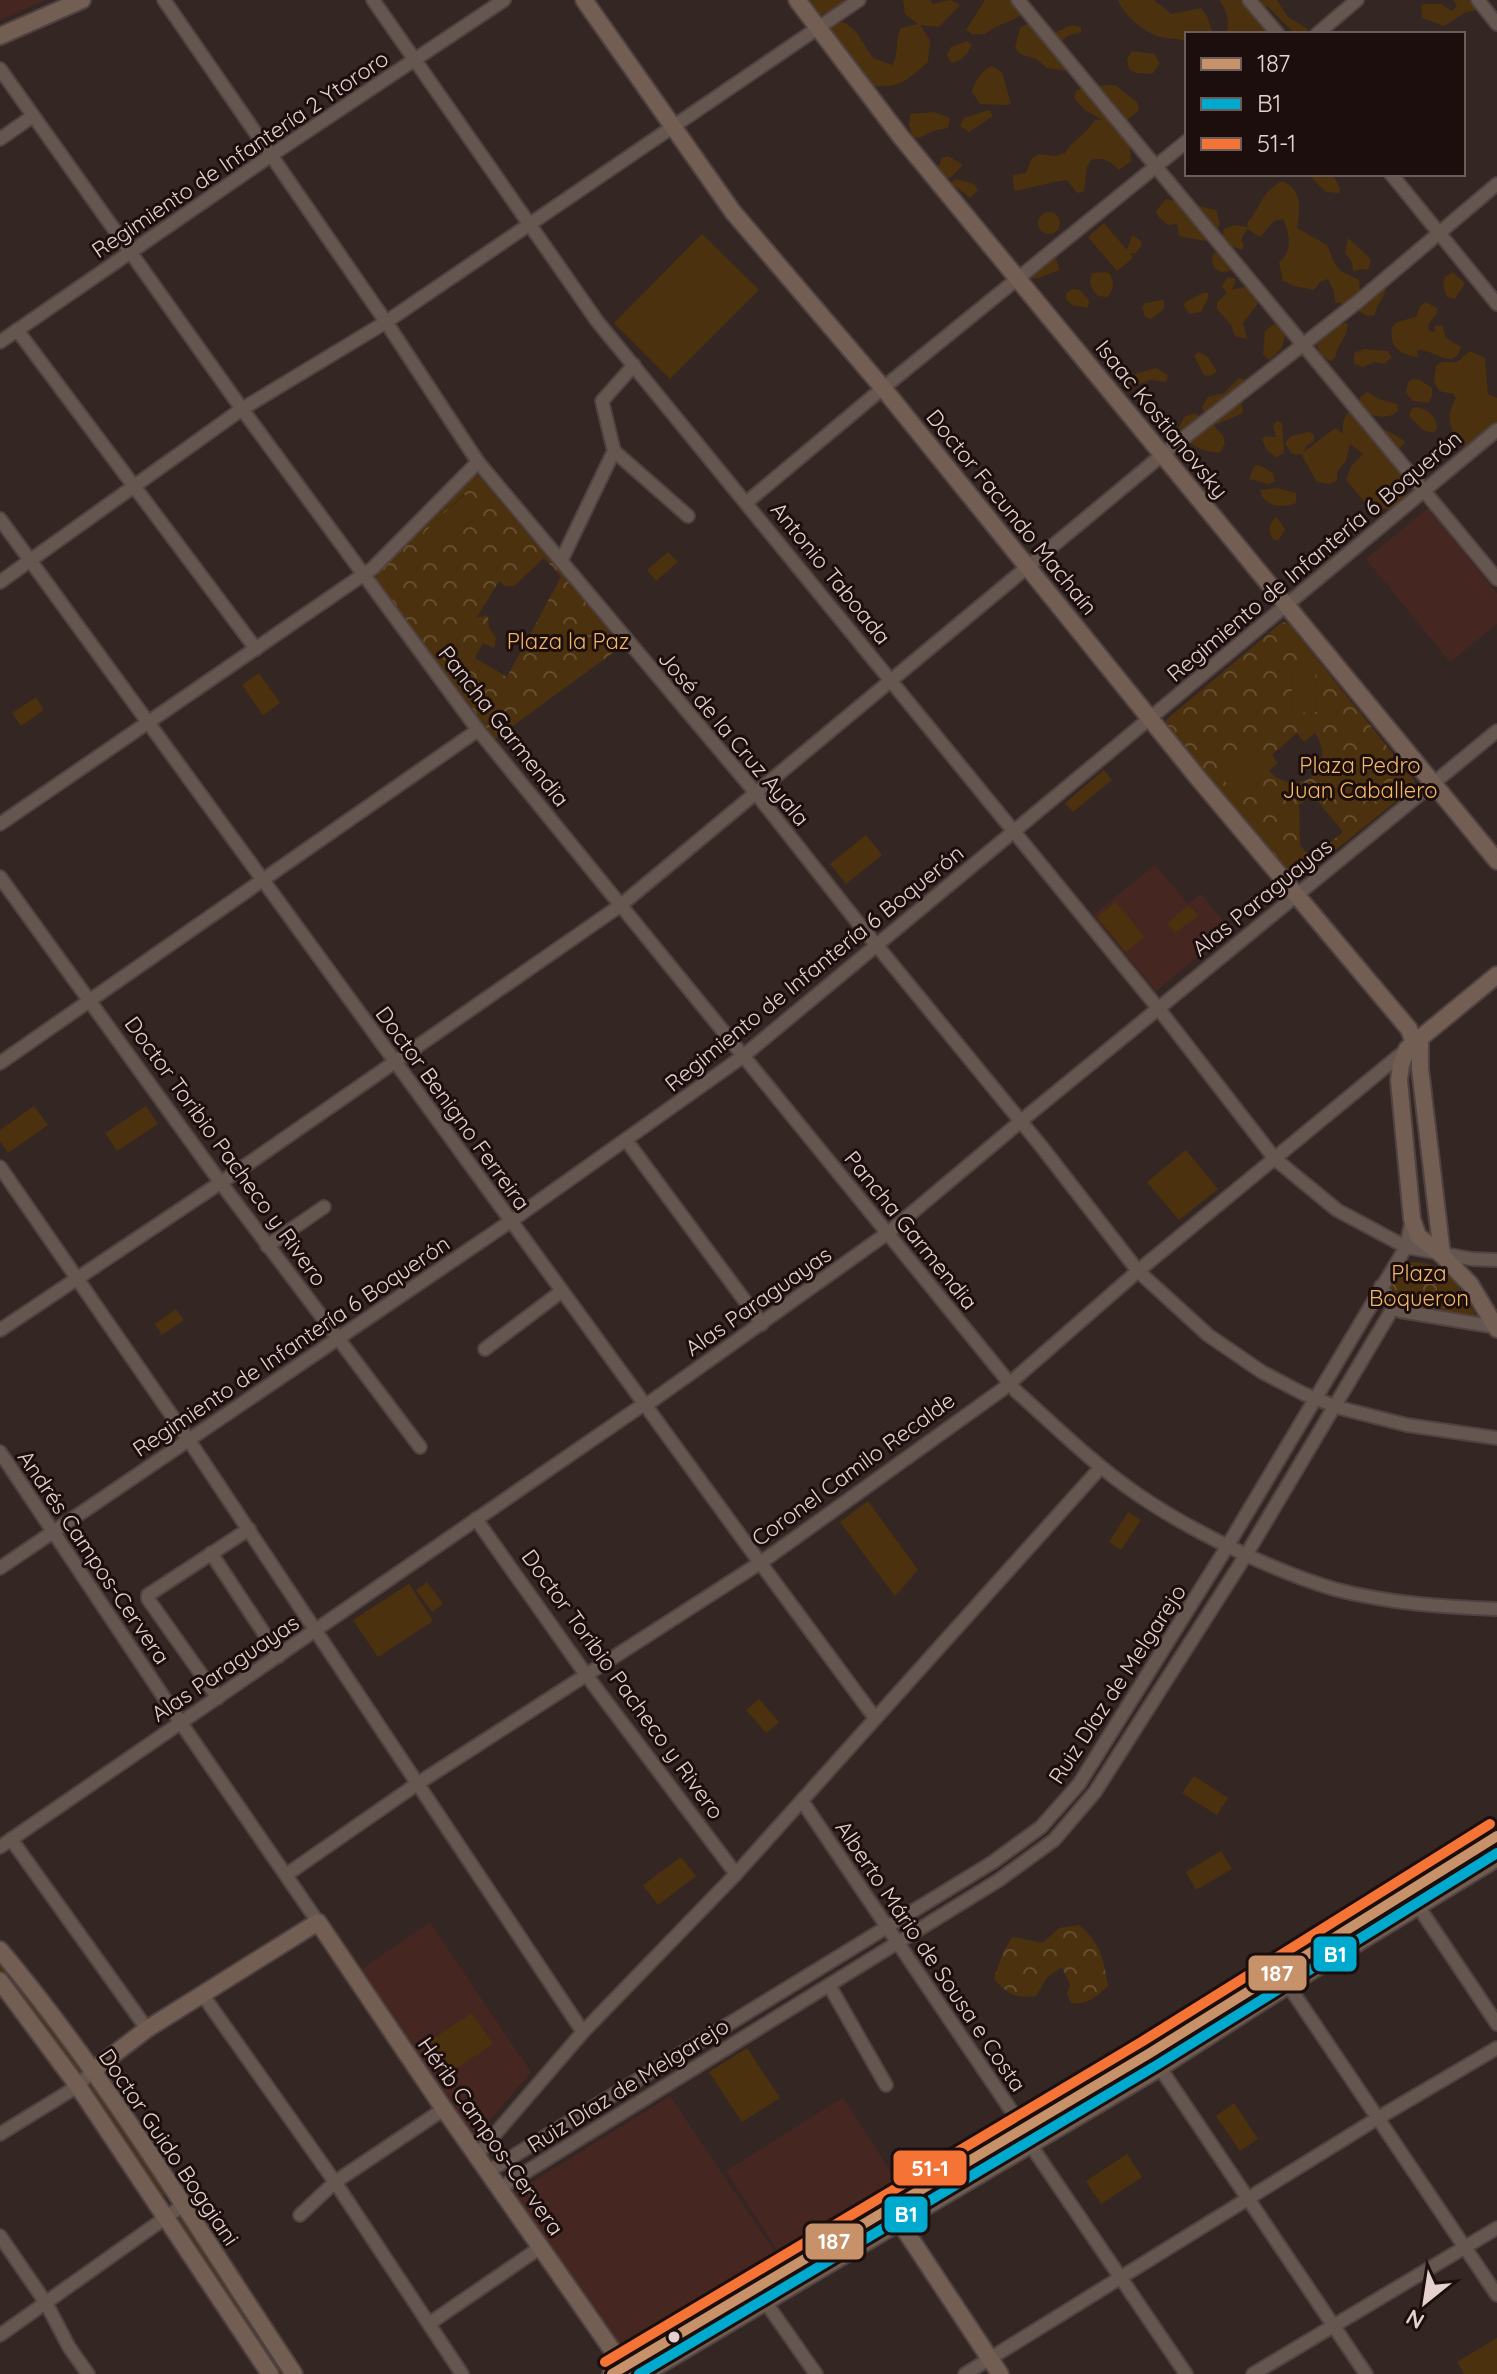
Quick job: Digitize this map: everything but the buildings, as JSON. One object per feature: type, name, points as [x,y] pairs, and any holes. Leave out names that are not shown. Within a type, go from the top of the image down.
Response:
[{"type":"highway","points":[[621,2372],[760,2294],[1154,2060],[1413,1898],[1497,1836]]},
{"type":"highway","points":[[1413,1898],[1497,1857]]},
{"type":"highway","points":[[893,2215],[918,2197],[924,2186],[1027,2136]]},
{"type":"highway","points":[[642,2374],[760,2294]]},
{"type":"main road","points":[[0,24],[55,0]]},
{"type":"main road","points":[[0,36],[82,0]]},
{"type":"main road","name":"Doctor Facundo Machaín","points":[[584,0],[733,212],[883,388],[1295,895],[1409,1029],[1414,1043]]},
{"type":"main road","name":"Isaac Kostianovsky","points":[[797,0],[901,137],[1497,861]]},
{"type":"main road","name":"Coronel Camilo Recalde","points":[[1414,1043],[1497,975]]},
{"type":"main road","points":[[1414,1043],[1401,1065],[1399,1080],[1412,1219],[1418,1236],[1470,1284],[1496,1328]]},
{"type":"main road","points":[[1414,1043],[1420,1068],[1442,1255]]},
{"type":"main road","points":[[92,2071],[147,2029],[318,1922]]},
{"type":"main road","name":"Hérib Campos-Cervera","points":[[318,1922],[541,2247],[621,2372]]},
{"type":"main road","name":"Doctor Guido Boggiani","points":[[0,1950],[92,2071],[294,2374]]},
{"type":"main road","name":"Doctor Guido Boggiani","points":[[0,1981],[78,2086],[270,2374]]},
{"type":"main road","points":[[893,2215],[995,2367]]},
{"type":"street","name":"José de la Cruz Ayala","points":[[164,0],[386,322],[478,462],[755,792],[1138,1271],[1180,1312],[1233,1354],[1314,1398],[1407,1425],[1497,1438]]},
{"type":"street","name":"Antonio Taboada","points":[[373,0],[597,321],[1158,1008],[1275,1159],[1337,1210],[1406,1247],[1442,1255],[1497,1260]]},
{"type":"street","name":"Regimiento de Infantería 2 Ytororo","points":[[0,342],[504,0]]},
{"type":"street","points":[[0,582],[242,409],[386,322],[859,0]]},
{"type":"street","points":[[1018,0],[1497,579]]},
{"type":"street","points":[[1249,0],[1276,32]]},
{"type":"street","points":[[1319,32],[1357,0]]},
{"type":"street","points":[[1478,0],[1497,24]]},
{"type":"street","name":"Pancha Garmendia","points":[[0,69],[129,253],[478,730],[1010,1383],[1101,1467],[1137,1494],[1246,1555],[1333,1588],[1432,1606],[1497,1609]]},
{"type":"street","points":[[0,139],[33,116]]},
{"type":"street","points":[[747,502],[1185,143]]},
{"type":"street","points":[[1393,176],[1497,304]]},
{"type":"street","points":[[0,1330],[221,1183],[621,905],[1030,568],[1162,455],[1360,300],[1497,184]]},
{"type":"street","points":[[17,330],[256,649]]},
{"type":"street","points":[[634,365],[602,401],[614,451],[688,516]]},
{"type":"street","name":"Regimiento de Infantería 6 Boquerón","points":[[0,1568],[511,1221],[742,1057],[1497,430]]},
{"type":"street","points":[[561,561],[614,451]]},
{"type":"street","points":[[0,824],[365,575],[478,462]]},
{"type":"street","name":"Doctor Benigno Ferreira","points":[[0,519],[875,1718]]},
{"type":"street","points":[[0,1063],[478,730]]},
{"type":"street","name":"Alas Paraguayas","points":[[5,1843],[649,1403],[889,1232],[1497,731]]},
{"type":"street","name":"Doctor Toribio Pacheco y Rivero","points":[[0,877],[267,1246],[420,1447]]},
{"type":"street","name":"Coronel Camilo Recalde","points":[[286,1875],[417,1784],[760,1563],[1010,1383],[1138,1271],[1414,1043]]},
{"type":"street","points":[[626,1140],[762,1324]]},
{"type":"street","points":[[0,1167],[249,1529],[583,2032]]},
{"type":"street","points":[[267,1246],[324,1207]]},
{"type":"street","name":"Ruiz Díaz de Melgarejo","points":[[489,2171],[993,1862],[1061,1806],[1109,1738],[1406,1247],[1412,1219]]},
{"type":"street","points":[[1381,1286],[1393,1308],[1400,1311],[1496,1328]]},
{"type":"street","points":[[485,1349],[562,1291]]},
{"type":"street","name":"Ruiz Díaz de Melgarejo","points":[[500,2188],[899,1942],[1054,1840],[1095,1792],[1246,1555],[1393,1308]]},
{"type":"street","name":"Andrés Campos-Cervera","points":[[0,1452],[318,1922]]},
{"type":"street","points":[[477,2155],[583,2032],[736,1874],[1101,1467]]},
{"type":"street","name":"Doctor Toribio Pacheco y Rivero","points":[[476,1519],[587,1676],[736,1874]]},
{"type":"street","points":[[218,1698],[148,1599],[150,1592],[249,1529]]},
{"type":"street","points":[[211,1553],[279,1656]]},
{"type":"street","points":[[1109,1738],[1123,1746]]},
{"type":"street","name":"Alberto Mário de Sousa e Costa","points":[[802,1801],[888,1925],[1186,2374]]},
{"type":"street","points":[[1021,1842],[1031,1857]]},
{"type":"street","points":[[5,1843],[147,2029]]},
{"type":"street","points":[[1413,1898],[1497,2024]]},
{"type":"street","points":[[1284,1978],[1497,2295]]},
{"type":"street","points":[[829,1985],[886,2085]]},
{"type":"street","points":[[202,1994],[335,2182],[462,2374]]},
{"type":"street","points":[[745,2013],[755,2030]]},
{"type":"street","points":[[965,2374],[995,2367],[1120,2277],[1497,2048]]},
{"type":"street","points":[[1154,2060],[1366,2374]]},
{"type":"street","points":[[0,2134],[78,2086],[92,2071]]},
{"type":"street","points":[[626,2086],[636,2104]]},
{"type":"street","points":[[300,2215],[335,2182],[444,2109]]},
{"type":"street","points":[[0,2335],[182,2206]]},
{"type":"street","points":[[1253,2374],[1497,2228]]},
{"type":"street","points":[[0,2236],[46,2303],[69,2347],[88,2374]]},
{"type":"street","points":[[430,2323],[541,2247]]},
{"type":"street","points":[[760,2294],[816,2374]]},
{"type":"shaded area","points":[[0,0],[46,0],[0,20]]},
{"type":"shaded area","points":[[1428,508],[1497,593],[1497,624],[1450,662],[1366,559]]},
{"type":"shaded area","points":[[1155,865],[1188,904],[1201,894],[1231,930],[1156,991],[1093,915]]},
{"type":"shaded area","points":[[430,1922],[531,2072],[479,2133],[469,2134],[359,1971]]},
{"type":"shaded area","points":[[670,2096],[781,2261],[626,2358],[513,2194]]},
{"type":"shaded area","points":[[843,2097],[898,2183],[782,2258],[726,2171]]},
{"type":"green space","points":[[808,0],[844,0],[835,10],[817,16],[810,9]]},
{"type":"green space","points":[[903,0],[931,0],[932,4],[951,0],[960,5],[939,27],[920,25],[930,40],[928,62],[899,83],[864,85],[816,28],[843,22],[857,33],[873,58],[892,65],[901,28],[918,24],[905,14]]},
{"type":"green space","points":[[985,0],[1023,0],[1024,13],[985,34],[972,34],[966,30]]},
{"type":"green space","points":[[1118,0],[1154,0],[1171,14],[1201,8],[1212,31],[1185,32],[1185,41],[1164,38],[1142,28]]},
{"type":"green space","points":[[1219,0],[1247,0],[1257,22],[1267,32],[1226,32],[1224,8]]},
{"type":"green space","points":[[1250,0],[1277,0],[1288,17],[1308,29],[1307,32],[1293,32],[1269,8]]},
{"type":"green space","points":[[1453,0],[1474,0],[1479,10],[1466,12],[1444,26],[1422,18],[1423,4],[1441,4],[1452,11],[1457,6]]},
{"type":"green space","points":[[1028,23],[1050,35],[1071,25],[1081,27],[1081,32],[1067,36],[1056,47],[1066,71],[1047,68],[1036,59],[1020,54],[1015,48],[1020,28]]},
{"type":"green space","points":[[967,41],[972,45],[968,52],[951,63],[947,55],[951,47]]},
{"type":"green space","points":[[1132,51],[1154,54],[1160,64],[1152,74],[1137,73],[1129,69],[1127,59]]},
{"type":"green space","points":[[992,66],[1002,72],[1011,104],[980,104],[972,92],[979,77]]},
{"type":"green space","points":[[1115,85],[1137,102],[1139,110],[1118,128],[1130,147],[1131,161],[1119,170],[1106,160],[1091,160],[1084,191],[1077,193],[1067,180],[1014,191],[1013,175],[1026,173],[1032,158],[1039,154],[1055,156],[1065,153],[1095,120],[1103,120],[1085,110],[1074,98],[1076,91],[1085,86]]},
{"type":"green space","points":[[989,110],[993,116],[969,132],[960,126],[964,118]]},
{"type":"green space","points":[[934,112],[950,118],[948,128],[919,138],[913,137],[909,126],[910,114]]},
{"type":"green space","points":[[948,156],[963,165],[950,178],[936,171],[942,158]]},
{"type":"green space","points":[[1310,176],[1333,176],[1340,188],[1339,193],[1326,192]]},
{"type":"green space","points":[[956,179],[974,184],[978,190],[970,198],[951,183]]},
{"type":"green space","points":[[1282,181],[1297,195],[1297,228],[1327,245],[1341,271],[1359,280],[1360,291],[1352,307],[1335,302],[1328,279],[1320,282],[1314,290],[1283,281],[1279,262],[1287,253],[1289,242],[1283,219],[1274,221],[1260,237],[1247,229],[1241,240],[1244,245],[1242,250],[1228,245],[1222,237],[1224,229],[1234,225],[1248,227],[1247,223],[1265,196]]},
{"type":"green space","points":[[1166,199],[1177,201],[1182,211],[1191,204],[1216,210],[1220,224],[1214,235],[1205,241],[1179,236],[1177,224],[1168,225],[1156,211]]},
{"type":"green space","points":[[1049,212],[1057,215],[1060,223],[1057,231],[1049,234],[1041,231],[1038,223],[1041,215]]},
{"type":"green space","points":[[1104,223],[1127,250],[1132,235],[1142,245],[1135,254],[1130,253],[1133,258],[1117,271],[1088,237]]},
{"type":"green space","points":[[702,234],[759,290],[670,379],[614,323]]},
{"type":"green space","points":[[1348,238],[1371,259],[1368,270],[1353,272],[1352,262],[1345,253]]},
{"type":"green space","points":[[1219,248],[1229,248],[1236,255],[1236,265],[1229,272],[1219,272],[1212,265],[1212,255]]},
{"type":"green space","points":[[1048,254],[1055,257],[1060,270],[1035,279],[1026,277]]},
{"type":"green space","points":[[1453,272],[1465,283],[1455,299],[1447,297],[1443,285],[1445,277]]},
{"type":"green space","points":[[1092,273],[1110,274],[1113,289],[1107,297],[1098,296],[1091,286]]},
{"type":"green space","points":[[1229,277],[1236,279],[1232,290],[1250,288],[1257,296],[1257,305],[1243,323],[1247,339],[1235,336],[1231,325],[1217,309],[1217,302],[1227,293],[1222,287]]},
{"type":"green space","points":[[1386,287],[1375,315],[1367,316],[1355,309],[1377,289]]},
{"type":"green space","points":[[1073,289],[1080,290],[1089,300],[1088,308],[1072,305],[1066,299],[1066,293]]},
{"type":"green space","points":[[1208,293],[1208,299],[1201,312],[1189,314],[1185,302]]},
{"type":"green space","points":[[1164,301],[1164,309],[1151,319],[1145,317],[1142,307]]},
{"type":"green space","points":[[1426,302],[1437,308],[1428,325],[1429,331],[1435,332],[1435,326],[1442,325],[1446,338],[1461,347],[1452,359],[1421,350],[1417,350],[1418,357],[1411,356],[1401,352],[1394,344],[1392,327],[1397,322],[1416,317],[1420,306]]},
{"type":"green space","points":[[1276,322],[1282,323],[1287,331],[1281,349],[1269,360],[1263,354],[1265,331]]},
{"type":"green space","points":[[1348,323],[1335,358],[1330,361],[1321,355],[1315,341],[1330,330]]},
{"type":"green space","points":[[1364,349],[1387,351],[1392,357],[1384,364],[1375,362],[1363,367],[1354,364],[1354,353]]},
{"type":"green space","points":[[1470,351],[1485,358],[1488,394],[1497,398],[1497,423],[1476,447],[1458,445],[1450,421],[1456,398],[1453,394],[1439,391],[1434,382],[1436,366],[1442,362],[1457,362]]},
{"type":"green space","points":[[1198,352],[1208,357],[1217,372],[1204,375],[1194,356]]},
{"type":"green space","points":[[1156,368],[1168,375],[1166,382],[1150,380],[1127,389],[1122,383],[1124,377]]},
{"type":"green space","points":[[1239,378],[1244,379],[1248,387],[1240,393],[1243,413],[1215,425],[1223,435],[1225,444],[1220,452],[1208,451],[1190,443],[1179,428],[1184,417],[1195,413],[1199,416],[1196,427],[1207,420],[1202,407],[1208,397],[1224,393]]},
{"type":"green space","points":[[1412,379],[1432,388],[1428,403],[1413,401],[1406,393],[1408,382]]},
{"type":"green space","points":[[1367,392],[1397,404],[1398,411],[1390,416],[1365,414],[1373,423],[1405,442],[1392,457],[1405,474],[1408,489],[1391,509],[1370,508],[1346,480],[1351,466],[1363,454],[1350,444],[1346,461],[1337,472],[1337,480],[1330,484],[1317,482],[1301,454],[1291,453],[1285,443],[1291,436],[1310,432],[1314,435],[1314,441],[1306,446],[1304,452],[1335,428],[1343,434],[1346,416]]},
{"type":"green space","points":[[1418,407],[1434,417],[1437,429],[1433,433],[1423,430],[1409,416],[1412,408]]},
{"type":"green space","points":[[1277,421],[1282,423],[1284,453],[1276,458],[1266,449],[1262,439],[1265,436],[1276,437],[1273,426]]},
{"type":"green space","points":[[1259,465],[1273,473],[1275,481],[1269,484],[1249,479],[1254,466]]},
{"type":"green space","name":"Plaza la Paz","points":[[474,475],[479,476],[622,646],[495,739],[375,578]],"holes":[[[464,494],[472,502],[473,520],[440,551],[424,533]],[[544,558],[561,577],[507,677],[475,658],[483,643],[494,648],[496,638],[489,628],[488,616],[477,617],[499,581],[505,586],[514,586]]]},
{"type":"green space","points":[[1277,488],[1296,493],[1296,503],[1278,506],[1262,497],[1260,490]]},
{"type":"green space","points":[[465,494],[473,502],[473,520],[440,551],[423,534]]},
{"type":"green space","points":[[1276,517],[1285,529],[1279,540],[1274,540],[1270,531]]},
{"type":"green space","points":[[668,552],[678,562],[656,581],[647,570]]},
{"type":"green space","name":"Plaza Pedro Juan Caballero","points":[[1282,622],[1288,623],[1415,781],[1414,787],[1298,880],[1292,878],[1165,726],[1166,720]],"holes":[[[1315,669],[1317,712],[1293,713],[1291,670]],[[1297,733],[1304,742],[1315,733],[1322,758],[1312,776],[1292,783],[1269,771],[1278,763],[1272,755]],[[1251,741],[1268,762],[1233,791],[1216,771]],[[1313,795],[1343,832],[1311,858],[1300,845],[1299,805]]]},
{"type":"green space","points":[[1291,669],[1315,669],[1317,713],[1293,713]]},
{"type":"green space","points":[[259,673],[280,703],[263,715],[242,685]]},
{"type":"green space","points":[[36,697],[44,710],[21,726],[12,713]]},
{"type":"green space","points":[[1251,741],[1269,761],[1233,792],[1215,771]]},
{"type":"green space","points":[[1104,770],[1112,780],[1073,812],[1065,803]]},
{"type":"green space","points":[[866,835],[882,855],[846,884],[830,864]]},
{"type":"green space","points":[[1116,902],[1145,937],[1126,952],[1097,917]]},
{"type":"green space","points":[[1189,905],[1198,916],[1175,933],[1167,923]]},
{"type":"green space","points":[[34,1106],[48,1125],[8,1153],[0,1141],[0,1130]]},
{"type":"green space","points":[[146,1106],[158,1124],[117,1151],[105,1133]]},
{"type":"green space","points":[[1186,1150],[1218,1189],[1179,1220],[1147,1182]]},
{"type":"green space","name":"Plaza Boqueron","points":[[1406,1262],[1432,1265],[1449,1276],[1463,1293],[1476,1315],[1474,1318],[1400,1306],[1394,1302],[1387,1286],[1398,1266]]},
{"type":"green space","points":[[176,1309],[184,1320],[162,1335],[155,1324]]},
{"type":"green space","points":[[868,1501],[918,1570],[895,1596],[840,1522]]},
{"type":"green space","points":[[1128,1512],[1141,1520],[1121,1550],[1109,1542]]},
{"type":"green space","points":[[427,1582],[443,1604],[432,1612],[416,1590]]},
{"type":"green space","points":[[409,1584],[433,1621],[378,1657],[353,1620]]},
{"type":"green space","points":[[759,1699],[779,1722],[766,1733],[746,1710]]},
{"type":"green space","points":[[1194,1776],[1228,1798],[1217,1815],[1182,1793]]},
{"type":"green space","points":[[1221,1851],[1232,1869],[1196,1890],[1186,1872]]},
{"type":"green space","points":[[681,1857],[696,1876],[658,1905],[643,1885]]},
{"type":"green space","points":[[1079,1925],[1096,1945],[1103,1960],[1108,1986],[1100,1994],[1082,2003],[1071,2003],[1067,1994],[1070,1985],[1062,1967],[1047,1977],[1036,1996],[1012,1994],[994,1979],[1004,1951],[1013,1937],[1043,1943],[1059,1928]]},
{"type":"green space","points":[[0,1958],[82,2069],[78,2073],[0,1972]]},
{"type":"green space","points":[[472,2013],[493,2044],[444,2077],[423,2045]]},
{"type":"green space","points":[[747,2048],[780,2098],[742,2122],[709,2072]]},
{"type":"green space","points":[[96,2087],[166,2191],[163,2197],[160,2197],[89,2088]]},
{"type":"green space","points":[[1234,2103],[1258,2139],[1240,2151],[1216,2116]]},
{"type":"green space","points":[[1127,2154],[1142,2177],[1101,2204],[1086,2181]]},
{"type":"green space","points":[[184,2217],[288,2374],[278,2374],[176,2223]]},
{"type":"green space","points":[[1497,2338],[1497,2374],[1464,2374],[1457,2362]]},
{"type":"transit line","name":"51-1","points":[[605,2362],[1143,2041],[1490,1824]]},
{"type":"transit line","name":"187","points":[[612,2374],[1150,2053],[1497,1836]]},
{"type":"transit line","name":"B1","points":[[639,2374],[1157,2065],[1497,1853]]}]
